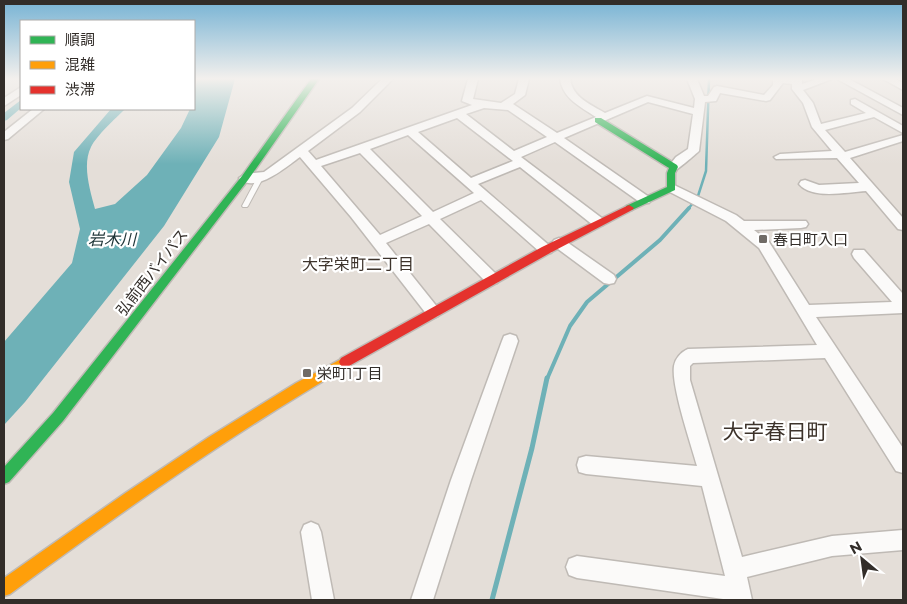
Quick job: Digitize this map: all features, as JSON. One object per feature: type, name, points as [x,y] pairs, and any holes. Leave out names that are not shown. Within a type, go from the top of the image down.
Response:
[{"type":"street","name":"弘前西バイパス","points":[[4,477],[58,417],[245,178],[296,107]]},
{"type":"street","points":[[245,178],[260,178],[268,175],[359,107]]},
{"type":"street","points":[[314,165],[476,107]]},
{"type":"street","points":[[511,107],[645,200]]},
{"type":"street","points":[[586,107],[601,119],[674,167]]},
{"type":"street","points":[[470,183],[556,138],[629,107]]},
{"type":"street","points":[[680,107],[699,112]]},
{"type":"street","points":[[672,188],[671,173],[674,167],[680,159],[693,151],[701,107]]},
{"type":"street","points":[[810,107],[817,127],[840,156],[903,226]]},
{"type":"street","points":[[865,107],[903,130]]},
{"type":"street","points":[[4,137],[38,110]]},
{"type":"street","points":[[458,113],[598,222]]},
{"type":"street","points":[[817,127],[824,127],[876,114]]},
{"type":"street","points":[[410,130],[483,194],[552,246],[609,279]]},
{"type":"street","points":[[780,157],[840,156],[903,138]]},
{"type":"street","points":[[362,148],[492,279]]},
{"type":"street","points":[[301,150],[356,214],[433,312]]},
{"type":"street","points":[[805,184],[818,189],[869,187]]},
{"type":"street","points":[[4,588],[81,532],[281,397],[552,246],[598,222],[672,188]]},
{"type":"street","points":[[672,188],[731,218],[764,245],[829,351],[903,464]]},
{"type":"street","points":[[377,242],[483,194]]},
{"type":"street","points":[[742,226],[801,224]]},
{"type":"street","points":[[859,254],[903,305]]},
{"type":"street","points":[[806,311],[903,305]]},
{"type":"street","points":[[422,600],[461,480],[510,341]]},
{"type":"street","points":[[737,586],[710,477],[682,380],[682,365],[688,356],[829,351]]},
{"type":"street","points":[[586,465],[710,477]]},
{"type":"street","points":[[311,532],[323,600]]},
{"type":"street","points":[[577,567],[737,586],[832,546],[903,540]]},
{"type":"lane","points":[[245,206],[260,178]]},
{"type":"water","name":"岩木川","points":[[195,107],[227,107],[219,137],[164,226],[25,402],[4,425],[4,342],[72,263],[80,229],[69,182],[74,152],[110,110],[124,110],[97,137],[88,154],[88,178],[95,209],[115,204],[147,175],[181,128],[190,110],[195,110]]},
{"type":"waterway","points":[[4,118],[16,107]]},
{"type":"waterway","points":[[698,196],[706,171],[708,107]]},
{"type":"waterway","points":[[688,209],[693,203]]},
{"type":"waterway","points":[[547,379],[570,326],[587,302],[660,240],[689,208]]},
{"type":"waterway","points":[[492,600],[532,448],[547,378]]},
{"type":"traffic: fast","points":[[4,477],[58,417],[245,178],[295,107]]},
{"type":"traffic: fast","points":[[598,120],[674,167],[671,173],[672,188],[629,208]]},
{"type":"traffic: slow","points":[[4,588],[87,528],[214,441],[345,362]]},
{"type":"traffic: jam","points":[[345,362],[546,250],[629,208]]},
{"type":"place","name":"春日町入口","points":[[763,239]]},
{"type":"place","name":"栄町1丁目","points":[[307,373]]},
{"type":"district","name":"大字栄町二丁目","points":[[358,264]]},
{"type":"district","name":"大字春日町","points":[[775,431]]}]
